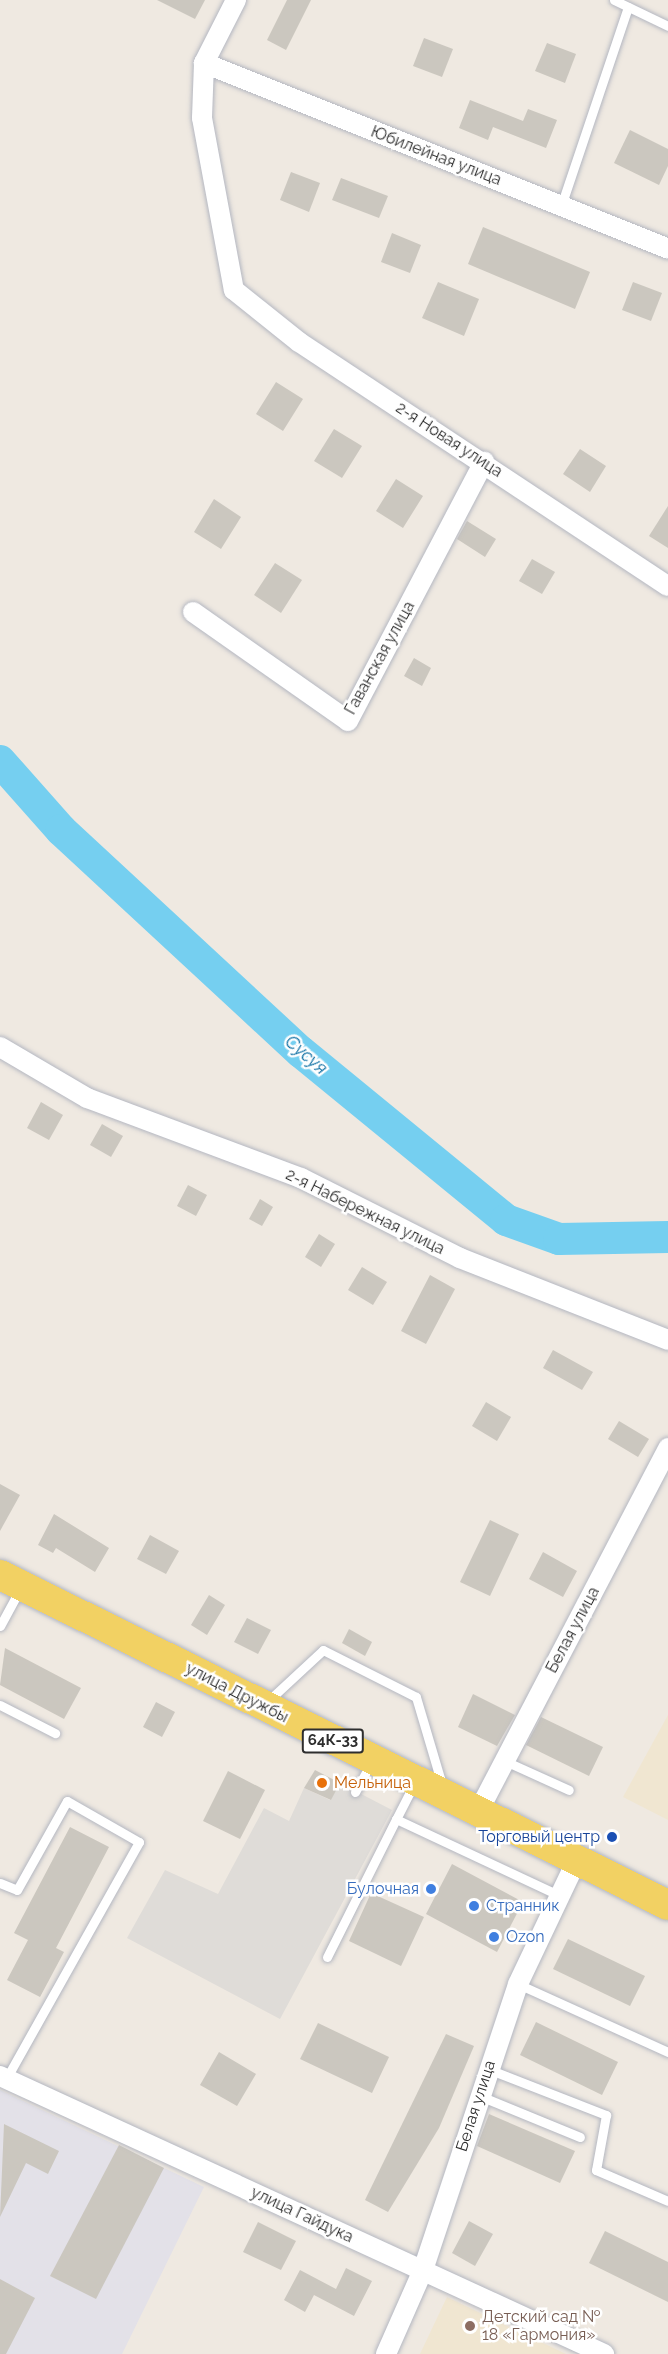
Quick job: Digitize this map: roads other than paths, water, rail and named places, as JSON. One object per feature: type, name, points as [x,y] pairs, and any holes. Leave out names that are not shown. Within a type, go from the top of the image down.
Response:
[{"type":"main road","name":"улица Дружбы","points":[[11,1581],[576,1862],[668,1905]]},
{"type":"street","points":[[204,63],[236,0]]},
{"type":"street","name":"Юбилейная улица","points":[[204,63],[668,249]]},
{"type":"street","name":"2-я Новая улица","points":[[204,63],[202,118],[234,290],[299,342],[484,462],[668,586]]},
{"type":"street","name":"Гаванская улица","points":[[192,612],[348,721],[484,462]]},
{"type":"street","name":"2-я Набережная улица","points":[[0,1047],[87,1098],[301,1178],[460,1258],[668,1340]]},
{"type":"street","name":"Белая улица","points":[[478,1812],[668,1449]]},
{"type":"street","name":"Белая улица","points":[[386,2354],[423,2270],[478,2095],[518,1984],[558,1895],[576,1862]]},
{"type":"street","name":"улица Гайдука","points":[[3,2077],[604,2354]]},
{"type":"lane","points":[[614,0],[668,26]]},
{"type":"lane","points":[[561,206],[628,7]]},
{"type":"lane","points":[[0,1626],[11,1581]]},
{"type":"lane","points":[[263,1706],[323,1650],[416,1697],[445,1796]]},
{"type":"lane","points":[[0,1705],[55,1733]]},
{"type":"lane","points":[[356,1792],[373,1761]]},
{"type":"lane","points":[[505,1761],[569,1790]]},
{"type":"lane","points":[[327,1957],[416,1781]]},
{"type":"lane","points":[[0,1883],[17,1890],[66,1801],[139,1842],[3,2077]]},
{"type":"lane","points":[[396,1820],[558,1895]]},
{"type":"lane","points":[[518,1984],[668,2052]]},
{"type":"lane","points":[[488,2069],[606,2115],[596,2170],[668,2201]]},
{"type":"lane","points":[[478,2095],[580,2137]]},
{"type":"waterway","name":"Сусуя","points":[[0,761],[61,830],[301,1052],[506,1220],[559,1239],[668,1237]]},
{"type":"place","name":"Мельница","points":[[322,1783]]},
{"type":"place","name":"Торговый центр","points":[[612,1837]]},
{"type":"place","name":"Булочная","points":[[431,1889]]},
{"type":"place","name":"Странник","points":[[474,1906]]},
{"type":"place","name":"Ozon","points":[[494,1937]]},
{"type":"place","name":"Детский сад № 18 «Гармония»","points":[[470,2326]]}]
